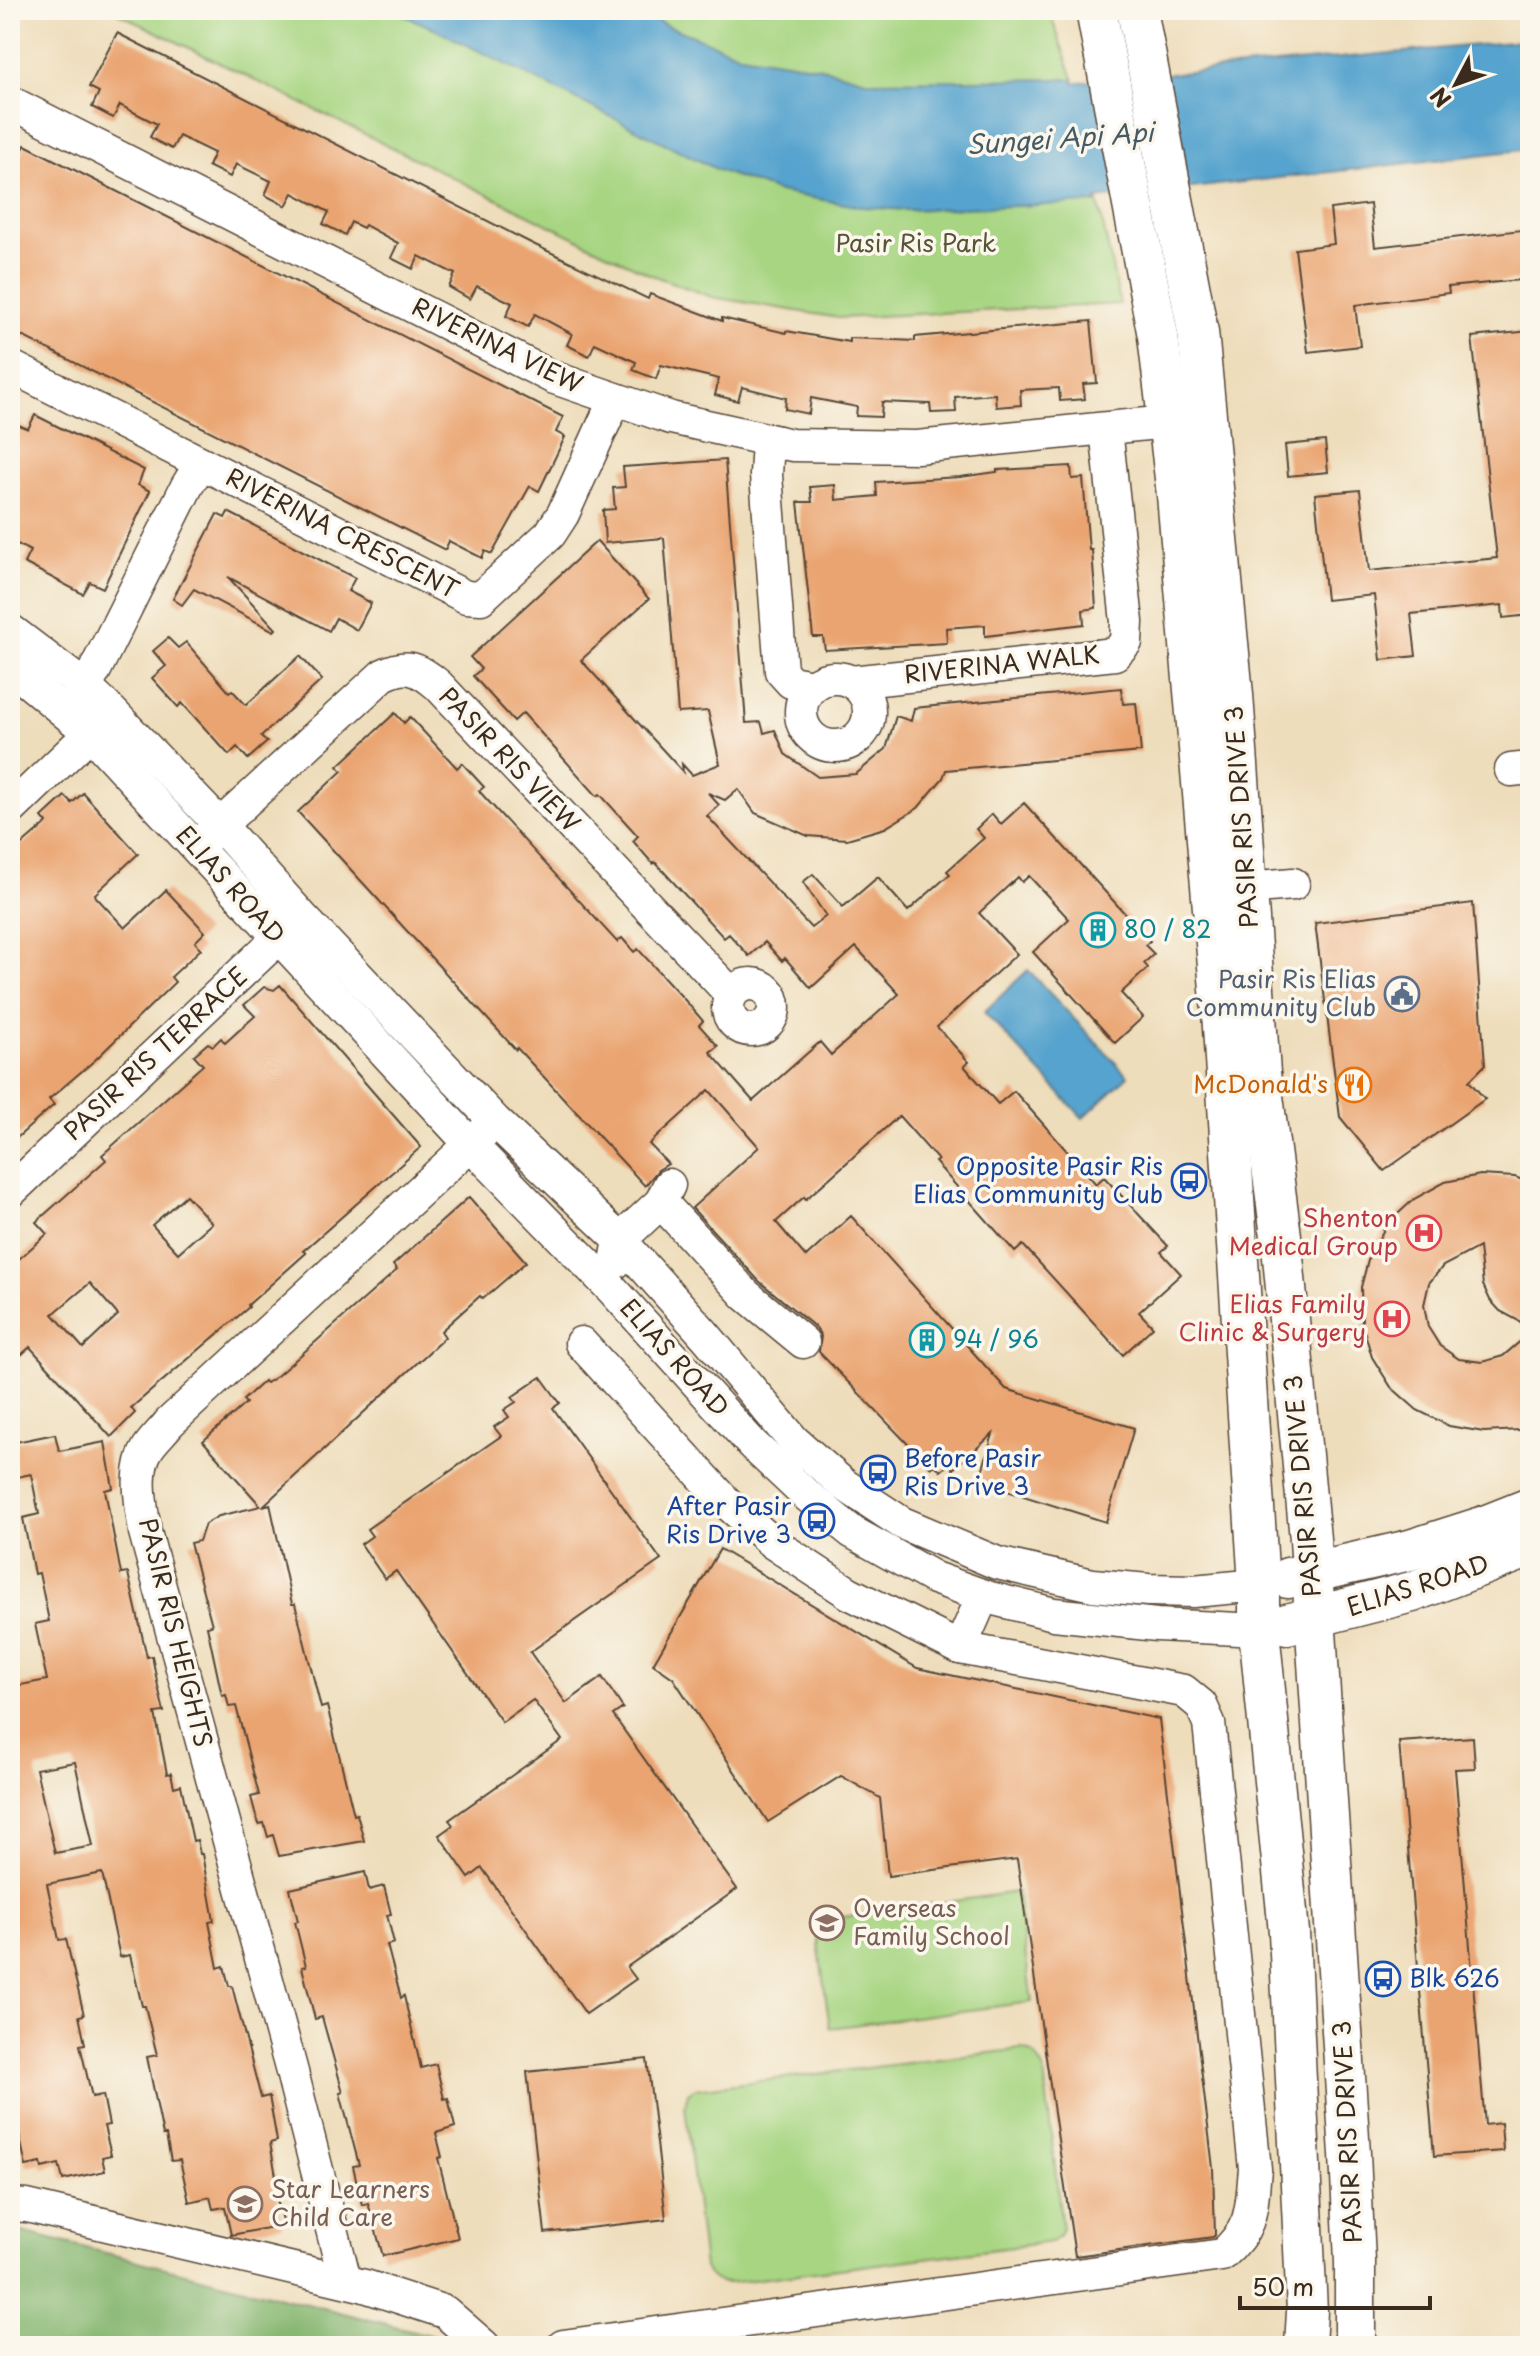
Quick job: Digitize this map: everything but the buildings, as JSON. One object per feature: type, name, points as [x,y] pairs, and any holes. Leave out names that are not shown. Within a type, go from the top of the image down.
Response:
[{"type":"main road","name":"PASIR RIS DRIVE 3","points":[[1096,10],[1158,336],[1210,847],[1259,1585],[1259,1630],[1289,1932],[1307,2311],[1305,2346]]},
{"type":"main road","name":"PASIR RIS DRIVE 3","points":[[1137,10],[1198,332],[1233,695],[1260,1073],[1281,1236],[1312,1571],[1347,2109],[1355,2262],[1355,2346]]},
{"type":"main road","name":"ELIAS ROAD","points":[[1259,1585],[1410,1550],[1530,1508]]},
{"type":"main road","name":"ELIAS ROAD","points":[[1259,1630],[1412,1592],[1530,1547]]},
{"type":"street","name":"RIVERINA VIEW","points":[[10,102],[552,377],[671,418],[792,445],[917,447],[1167,422]]},
{"type":"street","name":"RIVERINA CRESCENT","points":[[10,366],[466,597],[481,598],[550,534],[563,514],[615,399]]},
{"type":"street","name":"RIVERINA WALK","points":[[812,686],[829,679],[851,682],[1115,654],[1126,642],[1127,622],[1106,429]]},
{"type":"street","points":[[768,441],[766,475],[781,671],[791,682],[812,686],[803,700],[802,722],[819,743],[844,745],[863,732],[868,720],[866,700],[851,682]]},
{"type":"street","name":"RIVERINA CRESCENT","points":[[10,810],[89,711],[187,486],[201,463]]},
{"type":"street","name":"ELIAS ROAD","points":[[10,630],[89,711],[221,826],[290,927],[471,1145],[612,1289],[753,1445],[852,1532],[934,1578],[983,1596],[1054,1614],[1157,1625],[1259,1630]]},
{"type":"street","name":"ELIAS ROAD","points":[[10,667],[89,711],[196,847],[290,927],[620,1240],[794,1441],[843,1484],[902,1523],[997,1563],[1093,1585],[1148,1590],[1193,1591],[1259,1585]]},
{"type":"street","name":"PASIR RIS VIEW","points":[[196,847],[383,675],[396,668],[422,671],[731,994]]},
{"type":"street","points":[[1247,888],[1293,884]]},
{"type":"street","name":"PASIR RIS TERRACE","points":[[10,1192],[290,927]]},
{"type":"street","name":"PASIR RIS HEIGHTS","points":[[345,2280],[292,2072],[145,1532],[140,1493],[141,1465],[147,1449],[169,1423],[495,1121]]},
{"type":"street","points":[[612,1289],[620,1240],[665,1194],[746,1295],[803,1342]]},
{"type":"street","points":[[566,1242],[620,1240]]},
{"type":"street","points":[[563,2346],[1222,2255],[1237,2242],[1250,2221],[1255,2169],[1209,1723],[1201,1705],[1184,1691],[960,1648],[849,1593],[773,1543],[726,1502],[581,1343]]},
{"type":"street","points":[[960,1648],[983,1596]]},
{"type":"street","points":[[10,2205],[27,2206],[345,2280],[445,2312],[484,2346]]},
{"type":"green space","name":"Pasir Ris Park","points":[[112,10],[419,10],[1097,196],[1120,304],[839,318],[712,297],[649,274]]},
{"type":"green space","points":[[562,10],[1049,10],[1076,87],[763,87]]},
{"type":"green space","points":[[1017,1892],[1032,2002],[830,2028],[815,1921]]},
{"type":"green space","points":[[1022,2049],[1036,2057],[1044,2072],[1062,2228],[1059,2236],[1051,2242],[729,2283],[715,2280],[704,2268],[685,2105],[688,2093],[694,2089]]},
{"type":"green space","points":[[10,2231],[434,2336],[434,2346],[10,2346]]},
{"type":"water","name":"Sungei Api Api","points":[[392,10],[636,10],[741,55],[819,67],[870,81],[1074,79],[1074,83],[1530,40],[1530,149],[1096,199],[1096,203],[906,210],[862,207],[779,192],[720,171]]},
{"type":"water","points":[[1028,970],[1128,1076],[1083,1118],[984,1012]]},
{"type":"place","name":"80 / 82","points":[[1098,930]]},
{"type":"place","name":"Pasir Ris Elias Community Club","points":[[1402,994]]},
{"type":"place","name":"McDonald's","points":[[1354,1085]]},
{"type":"place","name":"Opposite Pasir Ris Elias Community Club","points":[[1189,1181]]},
{"type":"place","name":"Shenton Medical Group","points":[[1424,1233]]},
{"type":"place","name":"Elias Family Clinic & Surgery","points":[[1392,1319]]},
{"type":"place","name":"94 / 96","points":[[927,1340]]},
{"type":"place","name":"Before Pasir Ris Drive 3","points":[[878,1473]]},
{"type":"place","name":"After Pasir Ris Drive 3","points":[[817,1521]]},
{"type":"place","name":"Overseas Family School","points":[[827,1923]]},
{"type":"place","name":"Blk 626","points":[[1383,1979]]},
{"type":"place","name":"Star Learners Child Care","points":[[245,2204]]}]
